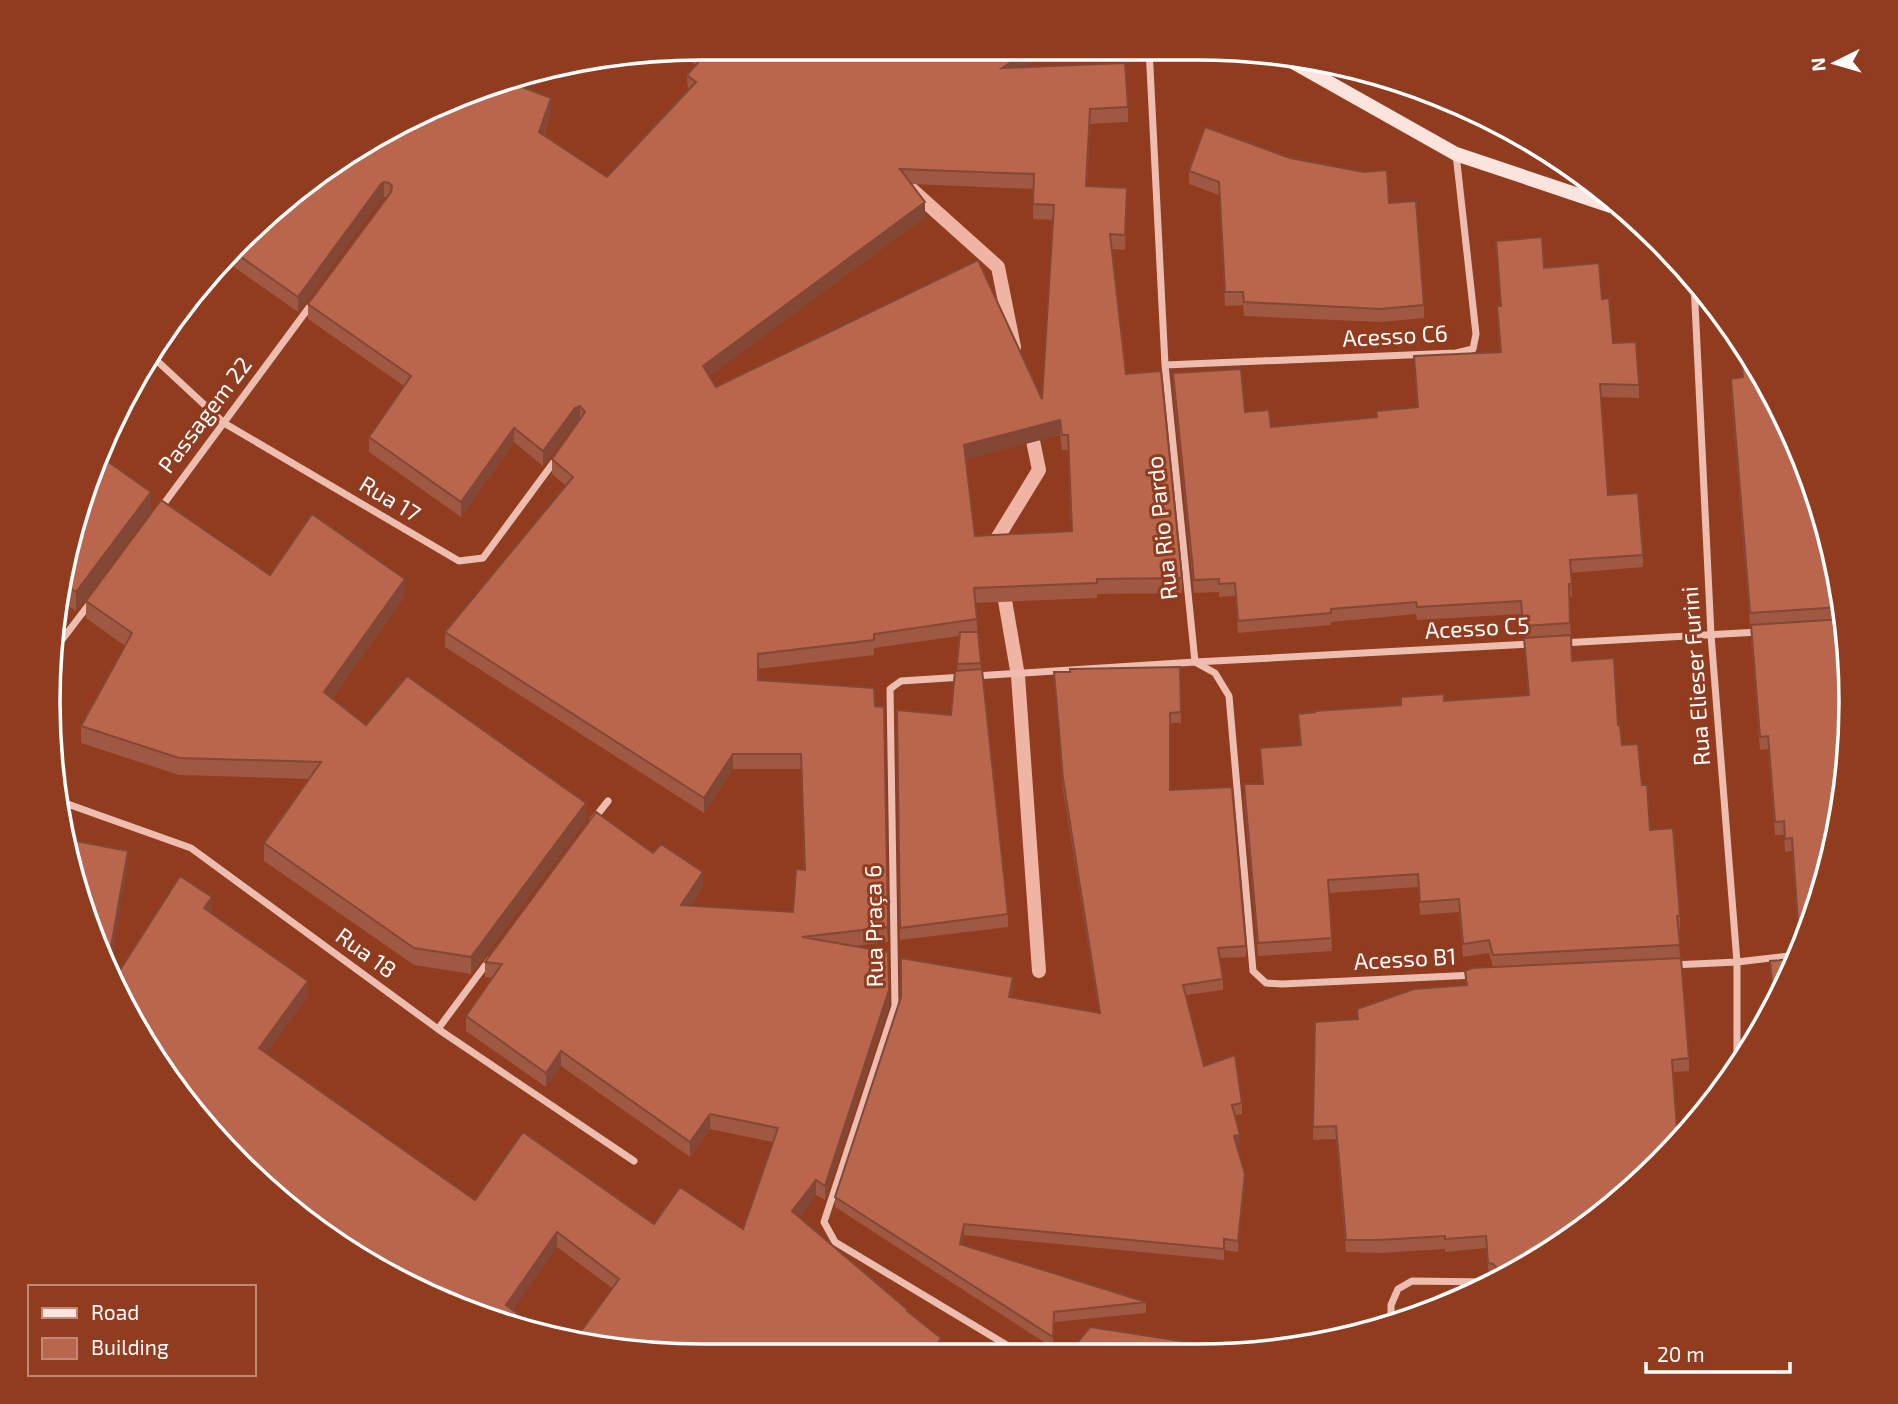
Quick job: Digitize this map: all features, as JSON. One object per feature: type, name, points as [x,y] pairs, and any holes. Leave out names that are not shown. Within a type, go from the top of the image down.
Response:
[{"type":"street","name":"Rua Rio Pardo","points":[[1150,60],[1165,365],[1195,662]]},
{"type":"street","points":[[1308,70],[1456,154],[1599,202]]},
{"type":"street","name":"Acesso C6","points":[[1165,365],[1456,353],[1473,349],[1476,334],[1456,154]]},
{"type":"street","name":"Passagem 22","points":[[151,520],[321,291]]},
{"type":"street","name":"Rua Elieser Furini","points":[[1695,297],[1711,635],[1737,962],[1737,1048]]},
{"type":"street","name":"Rua 17","points":[[158,362],[224,423],[459,561],[483,558],[563,449]]},
{"type":"street","points":[[63,638],[95,595]]},
{"type":"street","name":"Acesso C5","points":[[1558,643],[1764,632]]},
{"type":"street","name":"Acesso C5","points":[[1195,662],[1544,644]]},
{"type":"street","name":"Acesso B1","points":[[1195,662],[1214,673],[1228,696],[1253,971],[1266,983],[1283,984],[1489,974]]},
{"type":"street","name":"Rua Praça 6","points":[[1005,1344],[835,1242],[824,1222],[895,1006],[890,689],[901,681],[1195,662]]},
{"type":"street","points":[[592,823],[608,801]]},
{"type":"street","name":"Rua 18","points":[[68,804],[191,848],[438,1029],[634,1161]]},
{"type":"street","points":[[438,1029],[495,953]]},
{"type":"street","points":[[1668,965],[1786,956]]},
{"type":"street","points":[[1391,1314],[1391,1305],[1398,1289],[1412,1281],[1472,1282]]},
{"type":"building","points":[[700,60],[1014,60],[1002,68],[1125,63],[1128,107],[1090,109],[1086,186],[1127,188],[1125,235],[1110,234],[1126,374],[1161,371],[1182,578],[1097,579],[1097,583],[974,588],[977,619],[874,634],[874,640],[758,654],[758,680],[874,688],[875,706],[884,707],[888,927],[802,937],[888,952],[889,990],[825,1186],[816,1180],[792,1211],[941,1338],[937,1344],[660,1343],[580,1333],[619,1279],[557,1232],[506,1305],[527,1320],[456,1296],[381,1258],[345,1236],[278,1185],[219,1126],[192,1093],[146,1023],[119,971],[180,876],[212,897],[204,908],[308,981],[259,1048],[475,1200],[523,1132],[654,1224],[680,1187],[743,1229],[778,1128],[710,1114],[690,1142],[561,1051],[546,1073],[466,1016],[502,964],[485,962],[596,812],[653,853],[661,844],[703,872],[681,905],[793,912],[796,869],[805,870],[801,754],[733,754],[704,798],[445,632],[573,477],[552,459],[585,412],[580,406],[575,408],[543,451],[514,428],[461,502],[369,437],[411,376],[308,304],[391,192],[392,186],[389,183],[381,184],[298,297],[240,256],[278,219],[311,192],[381,146],[456,108],[520,86],[551,98],[539,132],[607,177],[696,82],[687,75]],"holes":[[[900,169],[1034,174],[1033,204],[1054,205],[1042,399],[978,260],[716,387],[703,366],[925,202]],[[1060,420],[1062,435],[1068,435],[1072,531],[975,536],[964,445]]]},
{"type":"building","points":[[1205,127],[1290,158],[1364,172],[1387,170],[1389,203],[1416,201],[1424,305],[1380,309],[1244,302],[1243,292],[1225,292],[1219,182],[1189,171]]},
{"type":"building","points":[[1542,237],[1544,268],[1599,263],[1602,299],[1609,298],[1613,343],[1636,342],[1639,385],[1600,384],[1608,495],[1638,493],[1643,555],[1570,560],[1570,623],[1523,626],[1521,601],[1417,607],[1416,602],[1238,621],[1235,583],[1219,584],[1219,579],[1194,580],[1173,373],[1241,369],[1245,412],[1269,410],[1271,427],[1377,417],[1376,411],[1418,407],[1414,356],[1501,352],[1496,241]]},
{"type":"building","points":[[1742,364],[1790,456],[1817,536],[1831,608],[1750,613],[1731,379],[1743,377]]},
{"type":"building","points":[[106,461],[151,492],[76,592],[70,588],[81,536]]},
{"type":"building","points":[[161,500],[270,575],[312,514],[405,579],[324,692],[366,725],[407,676],[586,803],[471,957],[414,948],[264,843],[321,762],[179,758],[81,726],[132,633],[86,601]]},
{"type":"building","points":[[1833,620],[1839,702],[1833,786],[1817,868],[1798,925],[1792,838],[1785,839],[1784,821],[1775,822],[1768,736],[1760,737],[1751,625]]},
{"type":"building","points":[[960,632],[978,632],[981,663],[957,664]]},
{"type":"building","points":[[1571,635],[1572,661],[1614,658],[1618,725],[1622,745],[1638,744],[1642,785],[1647,785],[1650,830],[1673,828],[1680,945],[1493,955],[1489,940],[1463,944],[1459,899],[1420,902],[1418,874],[1328,880],[1332,938],[1258,943],[1244,784],[1263,784],[1260,748],[1301,745],[1298,714],[1401,705],[1401,697],[1444,694],[1444,701],[1529,695],[1524,638]]},
{"type":"building","points":[[1180,667],[1181,712],[1170,713],[1170,790],[1232,787],[1246,946],[1218,948],[1223,979],[1183,985],[1204,1066],[1235,1055],[1242,1103],[1232,1105],[1240,1135],[1234,1136],[1245,1174],[1238,1241],[1224,1239],[1224,1249],[964,1224],[960,1244],[1146,1302],[1054,1312],[1053,1337],[835,1197],[901,997],[901,958],[1013,977],[1009,997],[1100,1013],[1063,779],[1054,672],[1070,672],[1070,669]]},
{"type":"building","points":[[982,669],[1008,914],[900,928],[897,710],[951,715],[955,671]]},
{"type":"building","points":[[76,841],[128,851],[110,952],[81,868]]},
{"type":"building","points":[[1681,958],[1689,1058],[1672,1060],[1677,1128],[1620,1185],[1587,1212],[1553,1236],[1496,1270],[1493,1264],[1488,1263],[1486,1236],[1346,1240],[1336,1126],[1313,1127],[1315,1022],[1358,1019],[1357,1009],[1414,989],[1467,985],[1465,971],[1472,968]]},
{"type":"building","points":[[1784,960],[1772,986],[1770,961]]},
{"type":"building","points":[[1090,1327],[1200,1344],[1196,1344],[1076,1344]]},
{"type":"waterway","points":[[910,188],[998,267],[1014,347]]},
{"type":"waterway","points":[[996,552],[995,542],[1039,470],[1030,426]]},
{"type":"waterway","points":[[1002,583],[1018,676],[1039,971]]}]
